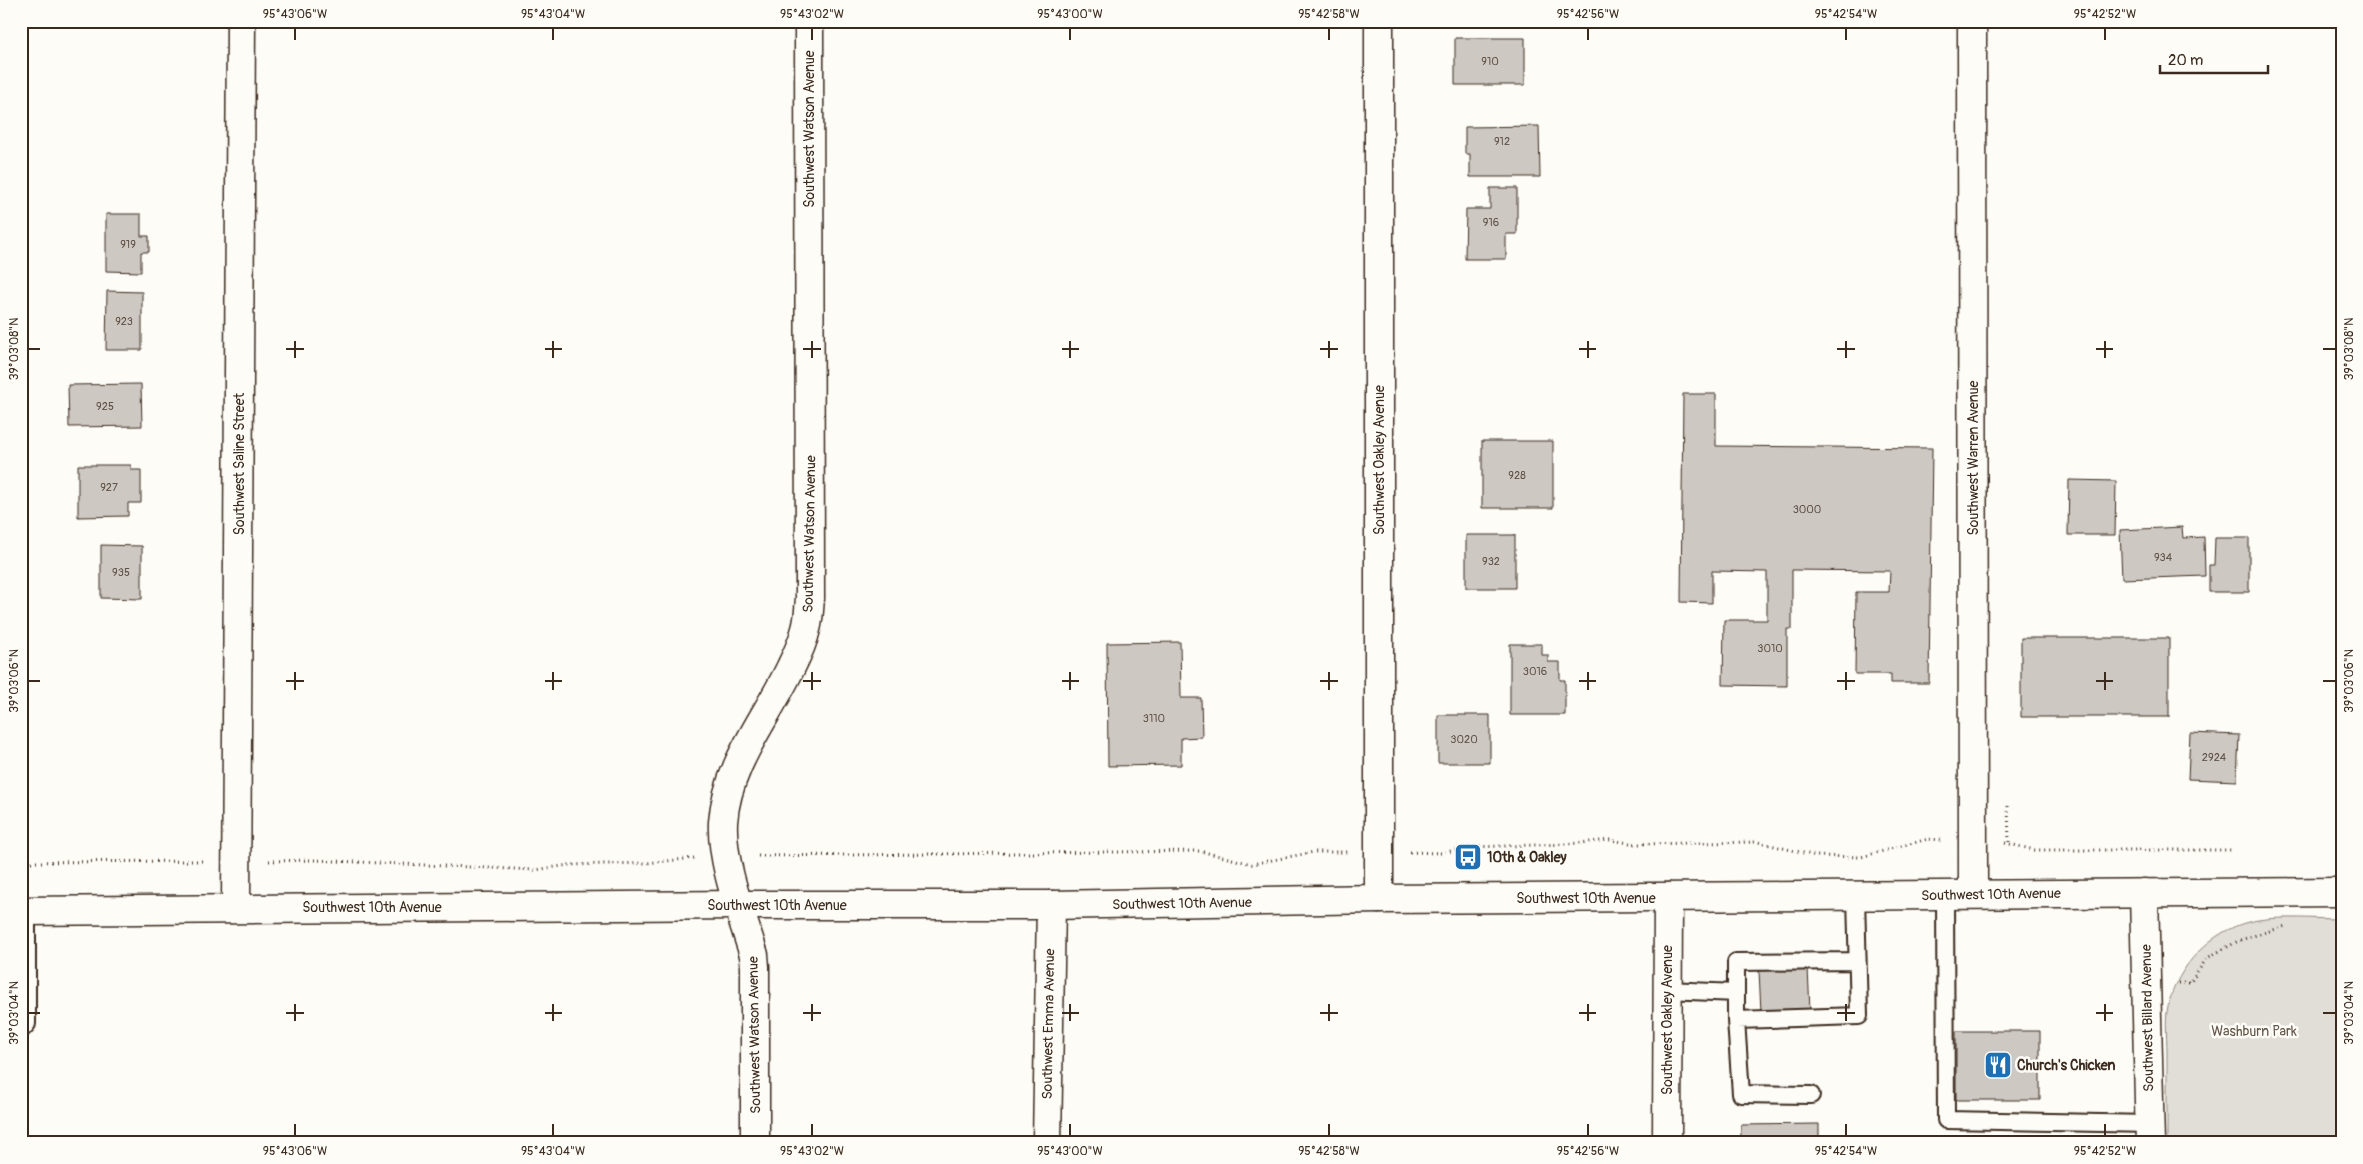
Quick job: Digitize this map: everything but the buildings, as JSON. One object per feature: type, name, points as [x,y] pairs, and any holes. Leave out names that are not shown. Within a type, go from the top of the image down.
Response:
[{"type":"street","name":"Southwest Saline Street","points":[[236,908],[241,21]]},
{"type":"street","name":"Southwest Watson Avenue","points":[[756,1143],[754,955],[726,857],[723,824],[726,798],[740,758],[779,692],[797,654],[806,629],[810,598],[809,21]]},
{"type":"street","name":"Southwest Oakley Avenue","points":[[1379,21],[1379,899]]},
{"type":"street","name":"Southwest Warren Avenue","points":[[1972,21],[1973,894]]},
{"type":"street","name":"Southwest 10th Avenue","points":[[24,911],[739,905],[1051,905],[1379,899],[2342,892]]},
{"type":"street","name":"Southwest Billard Avenue","points":[[2144,893],[2150,1134]]},
{"type":"street","name":"Southwest Oakley Avenue","points":[[1667,1143],[1668,897]]},
{"type":"street","name":"Southwest Emma Avenue","points":[[1046,1143],[1051,905]]},
{"type":"lane","points":[[1945,895],[1946,1120],[2150,1134]]},
{"type":"lane","points":[[1736,1020],[1859,1016],[1856,896]]},
{"type":"lane","points":[[21,1030],[26,1024],[24,911]]},
{"type":"lane","points":[[1811,1095],[1741,1094],[1736,1020],[1736,962],[1857,961]]},
{"type":"lane","points":[[1667,990],[1736,993]]},
{"type":"path","points":[[21,862],[313,860],[535,870],[569,865],[647,863],[726,857],[1200,851],[1252,864],[1314,852],[1441,853],[1471,847],[1568,844],[1610,840],[1636,844],[1758,842],[1816,856],[1861,858],[1928,839],[2009,843],[2035,850],[2233,850]]},
{"type":"path","points":[[2146,983],[2190,983],[2207,958],[2240,940],[2290,926]]},
{"type":"green space","name":"Washburn Park","points":[[2278,918],[2342,919],[2342,1143],[2167,1143],[2167,1012],[2176,985],[2192,958],[2215,937],[2229,929],[2258,920]]},
{"type":"place","name":"10th & Oakley","points":[[1468,857]]},
{"type":"place","name":"Church's Chicken","points":[[1998,1065]]}]
